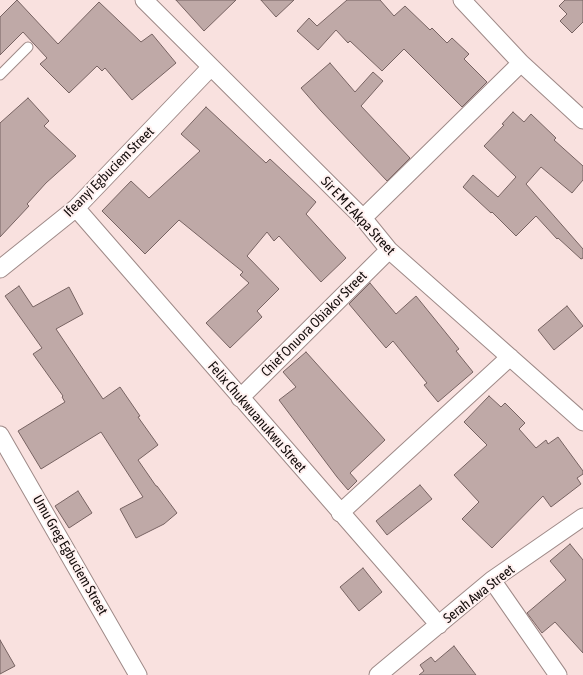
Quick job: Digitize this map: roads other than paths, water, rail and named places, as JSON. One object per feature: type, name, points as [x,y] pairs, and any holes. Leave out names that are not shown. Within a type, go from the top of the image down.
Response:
[{"type":"street","name":"Sir E M E Akpa Street","points":[[144,0],[363,218],[389,250],[583,422]]},
{"type":"street","points":[[462,0],[522,62],[583,120]]},
{"type":"street","points":[[363,218],[522,62]]},
{"type":"street","name":"Ifeanyi Egbuciem Street","points":[[0,269],[76,208],[211,67]]},
{"type":"street","name":"Felix Chukwuanukwu Street","points":[[76,208],[439,625]]},
{"type":"street","name":"Chief Onuora Obiakor Street","points":[[240,398],[389,250]]},
{"type":"street","points":[[340,513],[510,357]]},
{"type":"street","name":"Umu Greg Egbuciem Street","points":[[0,435],[138,675]]},
{"type":"street","name":"Serah Awa Street","points":[[378,675],[492,580],[583,517]]},
{"type":"street","points":[[492,580],[558,675]]},
{"type":"lane","points":[[0,75],[28,47]]}]
